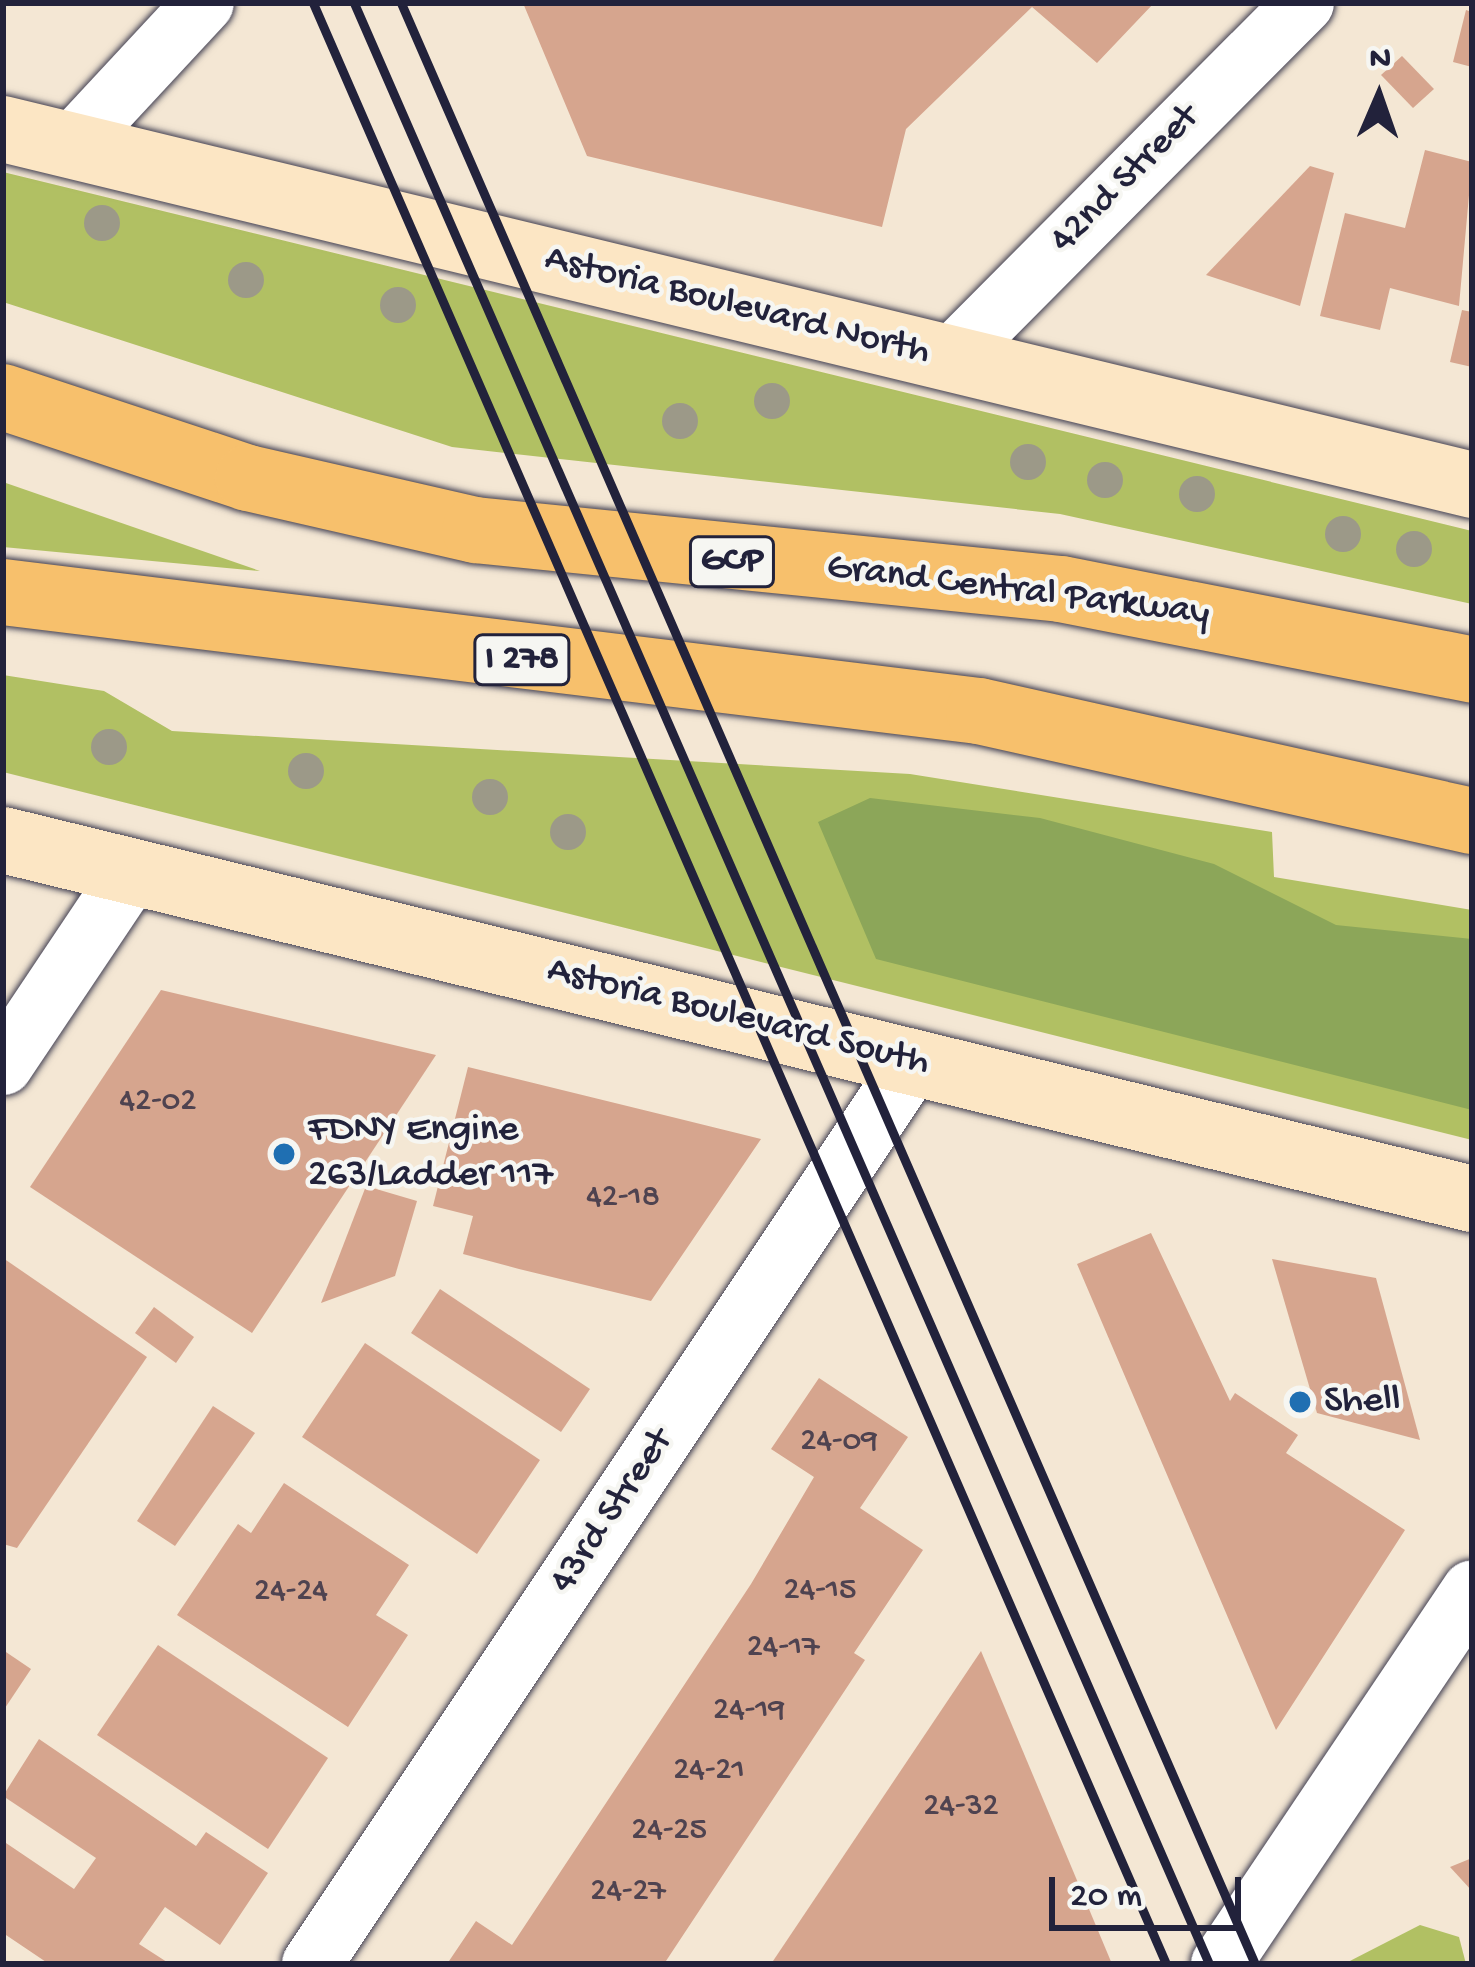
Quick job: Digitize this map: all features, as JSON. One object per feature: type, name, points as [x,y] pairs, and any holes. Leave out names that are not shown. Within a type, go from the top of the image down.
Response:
[{"type":"highway","name":"Grand Central Parkway","points":[[3,398],[248,478],[475,530],[1061,590],[1472,670]]},
{"type":"highway","name":"I 278","points":[[3,592],[979,710],[1472,821]]},
{"type":"main road","name":"Astoria Boulevard North","points":[[3,129],[1472,484]]},
{"type":"main road","name":"Astoria Boulevard South","points":[[3,840],[1472,1199]]},
{"type":"street","points":[[71,146],[204,3]]},
{"type":"street","name":"42nd Street","points":[[950,359],[1304,3]]},
{"type":"street","points":[[3,1065],[133,872]]},
{"type":"street","name":"43rd Street","points":[[312,1964],[914,1061]]},
{"type":"street","points":[[1221,1964],[1472,1592]]},
{"type":"green space","points":[[3,172],[1472,531],[1472,604],[1060,514],[452,447],[3,302]]},
{"type":"green space","points":[[3,482],[260,571],[3,547]]},
{"type":"green space","points":[[3,675],[104,691],[172,731],[910,774],[1272,832],[1274,877],[1472,910],[1472,1140],[3,772]]},
{"type":"green space","points":[[870,798],[1040,818],[1214,864],[1336,925],[1472,939],[1472,1110],[876,959],[818,822]]},
{"type":"green space","points":[[1420,1925],[1459,1937],[1466,1964],[1344,1964]]},
{"type":"building","points":[[523,3],[1154,3],[1097,63],[1032,7],[906,129],[882,227],[587,156]]},
{"type":"building","points":[[1466,10],[1472,12],[1472,67],[1453,62]]},
{"type":"building","points":[[1402,56],[1434,89],[1413,108],[1381,75]]},
{"type":"building","points":[[1425,150],[1472,162],[1459,306],[1390,288],[1380,330],[1320,316],[1345,213],[1405,228]]},
{"type":"building","points":[[1310,166],[1334,173],[1300,306],[1206,275]]},
{"type":"building","points":[[1462,310],[1472,312],[1472,367],[1450,362]]},
{"type":"building","points":[[161,990],[436,1055],[252,1333],[30,1187]]},
{"type":"building","points":[[468,1067],[761,1139],[651,1301],[519,1269],[463,1254],[473,1216],[433,1206]]},
{"type":"building","points":[[366,1186],[417,1201],[395,1276],[321,1303]]},
{"type":"building","points":[[1151,1233],[1230,1401],[1235,1393],[1298,1435],[1286,1453],[1405,1530],[1276,1730],[1077,1264]]},
{"type":"building","points":[[3,1258],[147,1357],[17,1548],[3,1544]]},
{"type":"building","points":[[1272,1259],[1376,1278],[1420,1440],[1317,1413]]},
{"type":"building","points":[[440,1289],[590,1389],[561,1432],[411,1333]]},
{"type":"building","points":[[154,1307],[194,1337],[176,1363],[135,1333]]},
{"type":"building","points":[[365,1343],[540,1460],[477,1554],[302,1437]]},
{"type":"building","points":[[819,1378],[908,1437],[860,1508],[923,1550],[854,1653],[865,1660],[664,1964],[447,1964],[476,1921],[512,1945],[751,1584],[814,1477],[771,1449]]},
{"type":"building","points":[[213,1406],[255,1433],[175,1546],[137,1521]]},
{"type":"building","points":[[284,1483],[409,1565],[376,1615],[408,1635],[348,1727],[177,1615],[238,1524],[251,1533]]},
{"type":"building","points":[[158,1645],[328,1758],[268,1849],[97,1735]]},
{"type":"building","points":[[3,1650],[31,1669],[3,1711]]},
{"type":"building","points":[[981,1651],[1112,1964],[771,1964]]},
{"type":"building","points":[[39,1739],[196,1846],[206,1832],[268,1873],[220,1945],[165,1907],[139,1944],[170,1964],[49,1964],[3,1933],[3,1841],[74,1889],[96,1858],[3,1796]]},
{"type":"building","points":[[1472,1858],[1472,1891],[1450,1867]]},
{"type":"railway","points":[[313,3],[1166,1964]]},
{"type":"railway","points":[[354,3],[1209,1964]]},
{"type":"railway","points":[[401,3],[1255,1964]]},
{"type":"place","name":"FDNY Engine 263/Ladder 117","points":[[284,1154]]},
{"type":"place","name":"Shell","points":[[1300,1402]]}]
